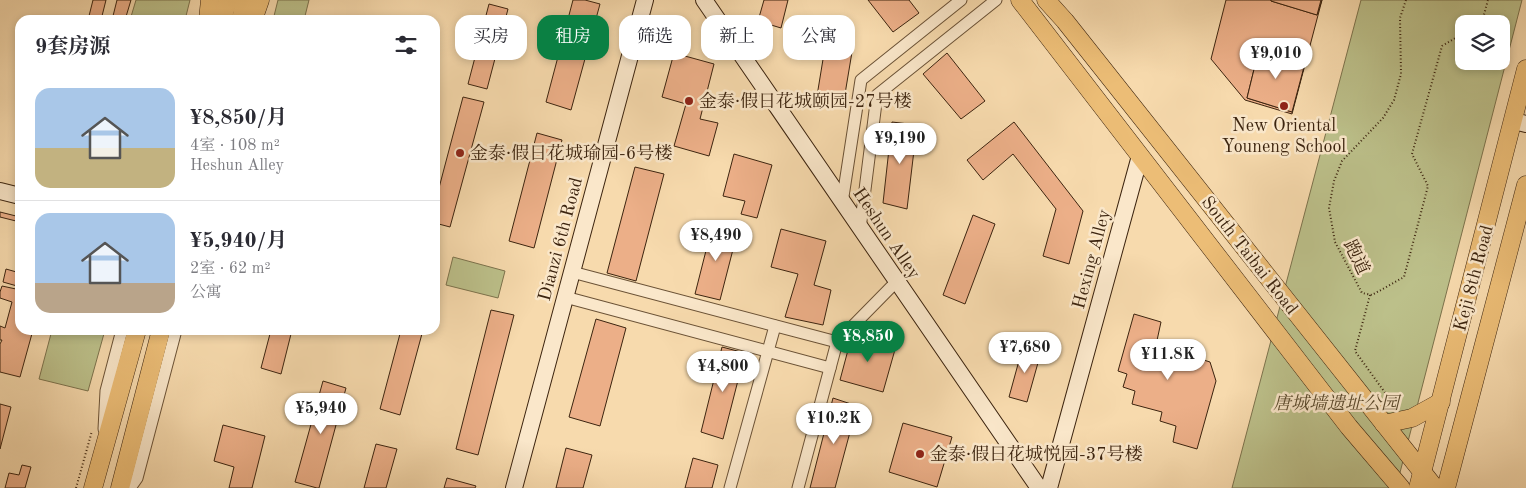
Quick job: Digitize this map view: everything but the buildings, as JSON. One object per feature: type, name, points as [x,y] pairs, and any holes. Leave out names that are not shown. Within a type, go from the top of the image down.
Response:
[{"type":"main road","points":[[207,15],[210,0]]},
{"type":"main road","points":[[224,15],[228,0]]},
{"type":"main road","points":[[242,15],[245,0]]},
{"type":"main road","points":[[255,15],[260,0]]},
{"type":"main road","name":"South Taibai Road","points":[[1008,0],[1041,28]]},
{"type":"main road","name":"South Taibai Road","points":[[1020,0],[1349,427],[1401,488]]},
{"type":"main road","name":"South Taibai Road","points":[[1046,0],[1065,21],[1384,424],[1420,480],[1435,488]]},
{"type":"main road","name":"South Taibai Road","points":[[1052,0],[1065,21]]},
{"type":"main road","name":"Keji 8th Road","points":[[1420,480],[1520,115],[1526,68]]},
{"type":"main road","name":"Keji 8th Road","points":[[1446,488],[1526,185]]},
{"type":"main road","points":[[93,488],[137,335]]},
{"type":"main road","points":[[120,488],[160,335]]},
{"type":"main road","points":[[1384,424],[1412,418],[1441,402]]},
{"type":"street","name":"Dianzi 6th Road","points":[[514,488],[644,0]]},
{"type":"street","name":"Heshun Alley","points":[[704,0],[1039,488]]},
{"type":"street","points":[[842,203],[861,80],[962,0]]},
{"type":"street","points":[[860,229],[877,95],[996,0]]},
{"type":"street","name":"Hexing Alley","points":[[1049,488],[1140,156]]},
{"type":"street","points":[[0,191],[15,195]]},
{"type":"street","points":[[572,272],[837,342]]},
{"type":"street","points":[[798,488],[837,342],[896,282]]},
{"type":"street","points":[[565,297],[830,368]]},
{"type":"street","points":[[730,488],[775,326]]},
{"type":"street","points":[[102,454],[106,391],[121,335]]},
{"type":"street","points":[[130,488],[137,478],[175,335]]},
{"type":"path","name":"跑道","points":[[1406,0],[1400,18],[1401,74],[1394,100],[1383,118],[1342,161],[1334,181],[1330,208],[1335,242],[1362,293],[1370,295],[1404,277],[1428,186],[1412,154],[1442,46],[1455,38]]},
{"type":"path","points":[[1484,15],[1488,0]]},
{"type":"path","points":[[1370,295],[1355,351],[1391,401],[1403,406]]},
{"type":"path","points":[[76,488],[94,428]]},
{"type":"green space","points":[[136,0],[190,0],[186,15],[132,15]]},
{"type":"green space","points":[[278,0],[309,0],[305,15],[274,15]]},
{"type":"green space","name":"唐城墙遗址公园","points":[[1361,0],[1522,0],[1510,46],[1510,15],[1455,15],[1455,70],[1504,70],[1396,488],[1232,488]]},
{"type":"green space","points":[[453,257],[505,271],[498,298],[446,285]]},
{"type":"green space","points":[[51,335],[104,335],[88,391],[39,379]]},
{"type":"place","name":"金泰·假日花城颐园-27号楼","points":[[689,101]]},
{"type":"place","name":"New Oriental Youneng School","points":[[1284,106]]},
{"type":"place","name":"金泰·假日花城瑜园-6号楼","points":[[460,153]]},
{"type":"place","name":"金泰·假日花城悦园-37号楼","points":[[920,454]]}]
